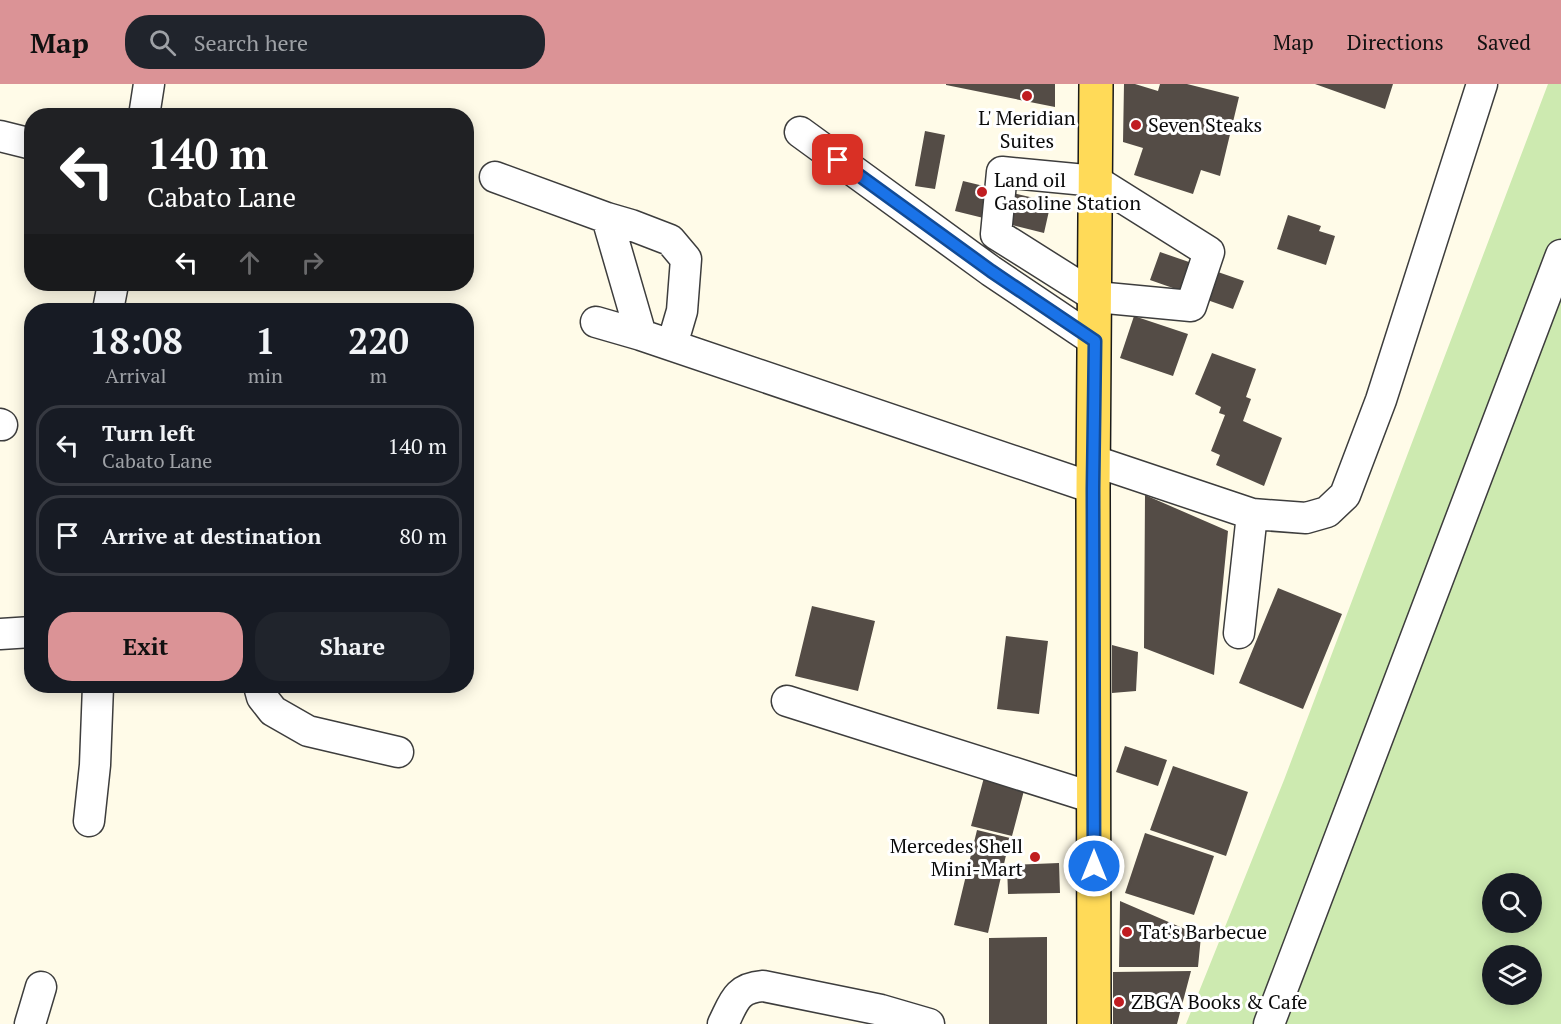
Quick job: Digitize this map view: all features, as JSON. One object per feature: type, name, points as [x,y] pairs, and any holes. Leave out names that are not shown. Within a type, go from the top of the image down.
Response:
[{"type":"main road","points":[[1095,1024],[1096,84]]},
{"type":"street","points":[[145,108],[149,84]]},
{"type":"street","points":[[596,322],[1094,475],[1252,514],[1306,518],[1327,512],[1345,495],[1382,400],[1482,84]]},
{"type":"street","points":[[800,132],[991,271],[1095,341]]},
{"type":"street","points":[[0,136],[24,142]]},
{"type":"street","points":[[1002,172],[1096,181],[1209,252],[1191,306],[1096,297],[996,234],[1002,172]]},
{"type":"street","points":[[495,177],[669,240],[686,259],[682,311],[672,345]]},
{"type":"street","points":[[607,218],[641,335]]},
{"type":"street","points":[[1269,1024],[1561,255]]},
{"type":"street","points":[[1239,633],[1252,514]]},
{"type":"street","points":[[0,634],[24,632]]},
{"type":"street","points":[[89,821],[95,765],[98,693]]},
{"type":"street","points":[[261,693],[273,711],[308,731],[398,752]]},
{"type":"street","points":[[787,701],[1094,798]]},
{"type":"street","points":[[723,1024],[738,994],[749,987],[763,986],[881,1010],[929,1024]]},
{"type":"street","points":[[30,1024],[41,987]]},
{"type":"green space","points":[[1548,84],[1561,84],[1561,1024],[1186,1024],[1284,780]]},
{"type":"building","name":"L' Meridian Suites","points":[[1055,84],[1055,107],[946,85]]},
{"type":"building","points":[[1124,84],[1135,84],[1158,91],[1160,84],[1187,84],[1239,97],[1220,176],[1201,170],[1193,194],[1134,175],[1143,148],[1123,142]]},
{"type":"building","points":[[1315,84],[1393,84],[1385,109]]},
{"type":"building","points":[[925,131],[945,135],[935,189],[915,186]]},
{"type":"building","points":[[963,181],[1051,202],[1044,233],[955,211]]},
{"type":"building","points":[[1288,215],[1321,226],[1319,231],[1335,236],[1326,265],[1277,249]]},
{"type":"building","points":[[1160,252],[1244,281],[1233,309],[1150,280]]},
{"type":"building","points":[[1134,316],[1188,334],[1173,376],[1120,358]]},
{"type":"building","points":[[1212,353],[1256,369],[1246,397],[1251,399],[1243,421],[1282,438],[1264,486],[1216,465],[1220,455],[1211,451],[1225,415],[1219,413],[1221,407],[1195,394]]},
{"type":"building","points":[[1145,495],[1228,531],[1214,675],[1144,648]]},
{"type":"building","points":[[1278,588],[1342,614],[1303,709],[1239,683]]},
{"type":"building","points":[[812,606],[875,621],[858,691],[795,676]]},
{"type":"building","points":[[1006,636],[1048,641],[1039,714],[997,709]]},
{"type":"building","points":[[1112,645],[1138,652],[1136,691],[1112,693]]},
{"type":"building","points":[[1125,746],[1167,760],[1158,786],[1116,772]]},
{"type":"building","points":[[1173,766],[1248,792],[1226,856],[1150,830]]},
{"type":"building","points":[[986,770],[1026,783],[1012,836],[971,826]]},
{"type":"building","points":[[977,830],[1010,838],[988,933],[954,925]]},
{"type":"building","points":[[1145,833],[1214,856],[1194,915],[1125,893]]},
{"type":"building","points":[[1059,863],[1060,893],[1008,894],[1007,865]]},
{"type":"building","points":[[1120,901],[1201,936],[1198,967],[1119,967]]},
{"type":"building","points":[[1047,937],[1047,1024],[989,1024],[989,938]]},
{"type":"building","points":[[1191,971],[1177,1024],[1113,1024],[1113,972]]},
{"type":"place","name":"L' Meridian Suites","points":[[1027,96]]},
{"type":"place","name":"Seven Steaks","points":[[1136,125]]},
{"type":"place","name":"Land oil Gasoline Station","points":[[982,192]]},
{"type":"place","name":"Mercedes Shell Mini-Mart","points":[[1035,857]]},
{"type":"place","name":"Tat's Barbecue","points":[[1127,932]]},
{"type":"place","name":"ZBGA Books & Cafe","points":[[1119,1002]]},
{"type":"route","points":[[838,160],[991,271],[1095,341],[1094,866]]}]
